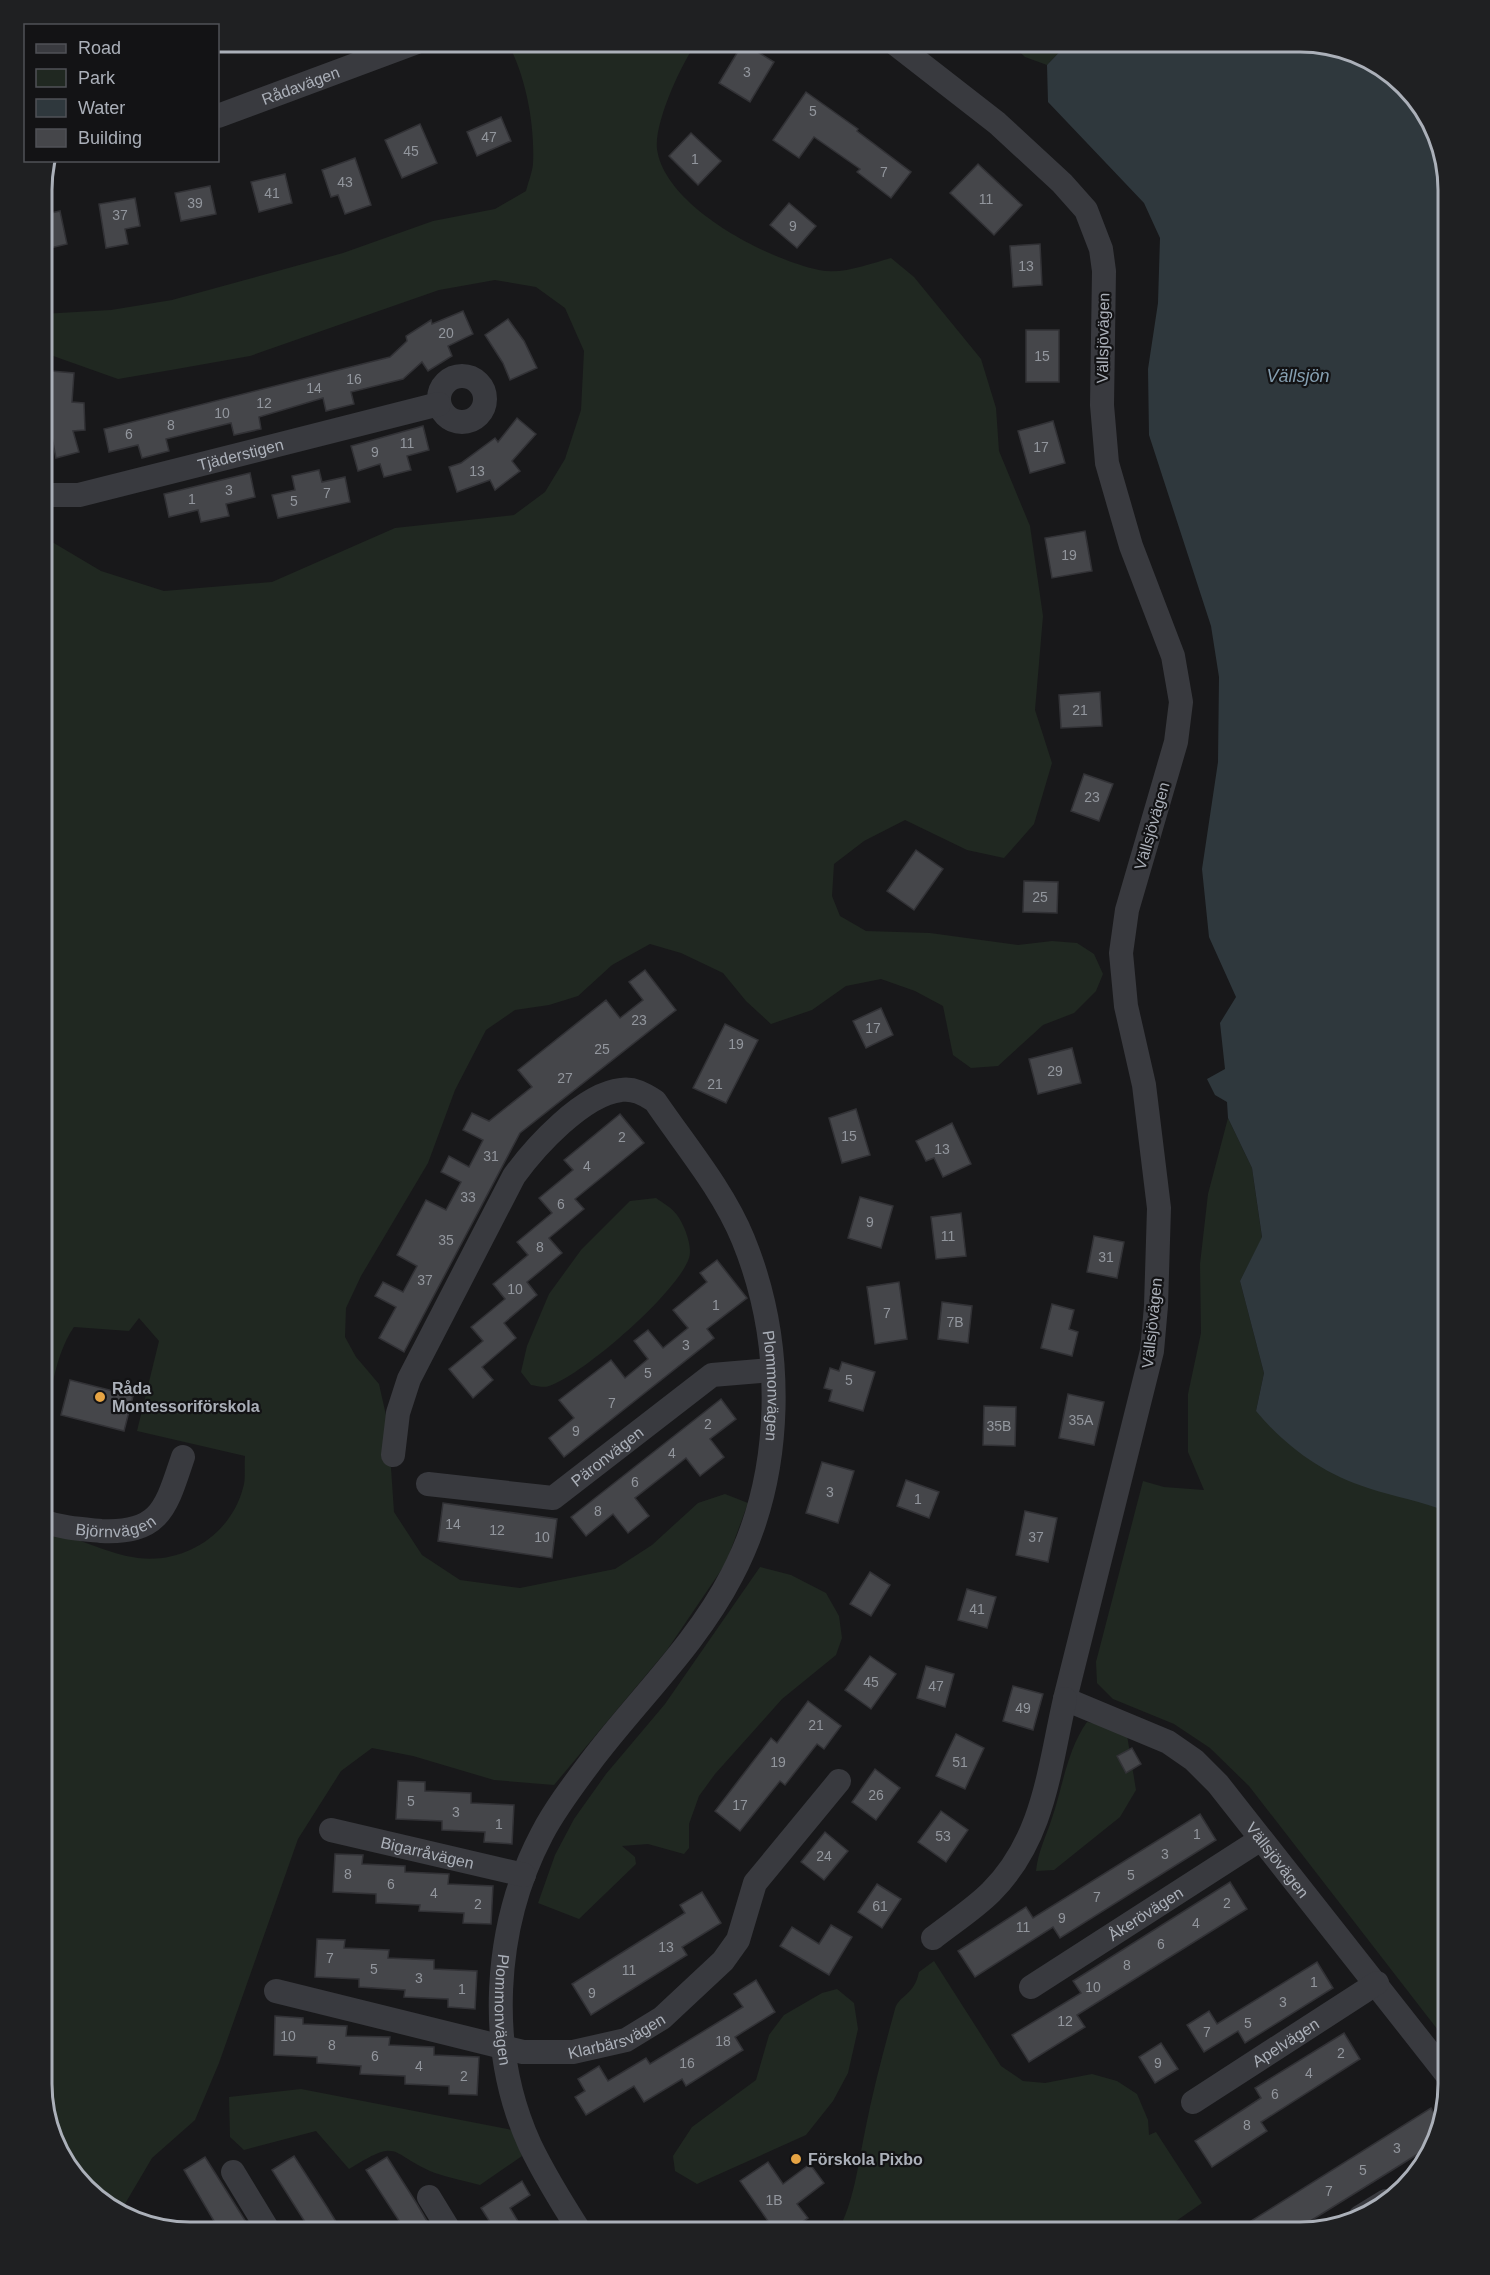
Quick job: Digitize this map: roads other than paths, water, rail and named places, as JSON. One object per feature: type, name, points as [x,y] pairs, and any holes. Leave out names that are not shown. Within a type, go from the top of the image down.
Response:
[{"type":"street","name":"Rådavägen","points":[[219,116],[387,53]]},
{"type":"street","name":"Vällsjövägen","points":[[907,53],[997,123],[1062,183],[1086,210],[1101,249],[1104,271],[1102,405],[1107,463],[1131,546],[1173,656],[1181,702],[1176,742],[1127,910],[1121,953],[1125,1006],[1144,1085],[1159,1208],[1152,1351],[1065,1699],[1037,1823],[1024,1849],[989,1894],[933,1938]]},
{"type":"street","name":"Tjäderstigen","points":[[53,495],[79,495],[439,404]]},
{"type":"street","name":"Plommonvägen","points":[[393,1455],[398,1413],[409,1379],[514,1176],[535,1148],[581,1108],[606,1093],[622,1090],[641,1092],[655,1101],[716,1190],[742,1236],[766,1316],[775,1424],[771,1460],[756,1516],[733,1575],[695,1636],[595,1756],[543,1833],[524,1875],[511,1916],[501,2002],[504,2048],[514,2100],[530,2144],[574,2222]]},
{"type":"street","name":"Päronvägen","points":[[428,1484],[553,1498],[712,1375],[771,1370]]},
{"type":"street","name":"Björnvägen","points":[[52,1524],[64,1528],[124,1532],[145,1527],[158,1515],[171,1493],[183,1457]]},
{"type":"street","name":"Vällsjövägen","points":[[1065,1699],[1168,1742],[1194,1760],[1218,1784],[1438,2063]]},
{"type":"street","name":"Klarbärsvägen","points":[[276,1991],[523,2052],[573,2052],[626,2040],[662,2018],[723,1961],[738,1940],[755,1883],[840,1781]]},
{"type":"street","name":"Bigarråvägen","points":[[331,1830],[524,1875]]},
{"type":"street","name":"Åkerövägen","points":[[1031,1987],[1261,1839]]},
{"type":"street","name":"Apelvägen","points":[[1193,2102],[1377,1983]]},
{"type":"street","points":[[233,2172],[263,2222]]},
{"type":"street","points":[[429,2197],[444,2222]]},
{"type":"water","name":"Vällsjön","points":[[1058,53],[1308,53],[1326,55],[1360,67],[1390,87],[1409,107],[1419,122],[1433,155],[1438,191],[1438,1508],[1351,1482],[1321,1467],[1306,1458],[1280,1436],[1256,1411],[1264,1373],[1240,1281],[1262,1237],[1252,1168],[1228,1118],[1227,1102],[1215,1095],[1207,1079],[1225,1069],[1220,1023],[1236,997],[1209,937],[1202,869],[1218,762],[1219,677],[1211,626],[1149,435],[1148,369],[1158,303],[1160,238],[1144,203],[1048,102],[1047,65]]},
{"type":"place","name":"Råda Montessoriförskola","points":[[100,1397]]},
{"type":"place","name":"Förskola Pixbo","points":[[796,2159]]}]
